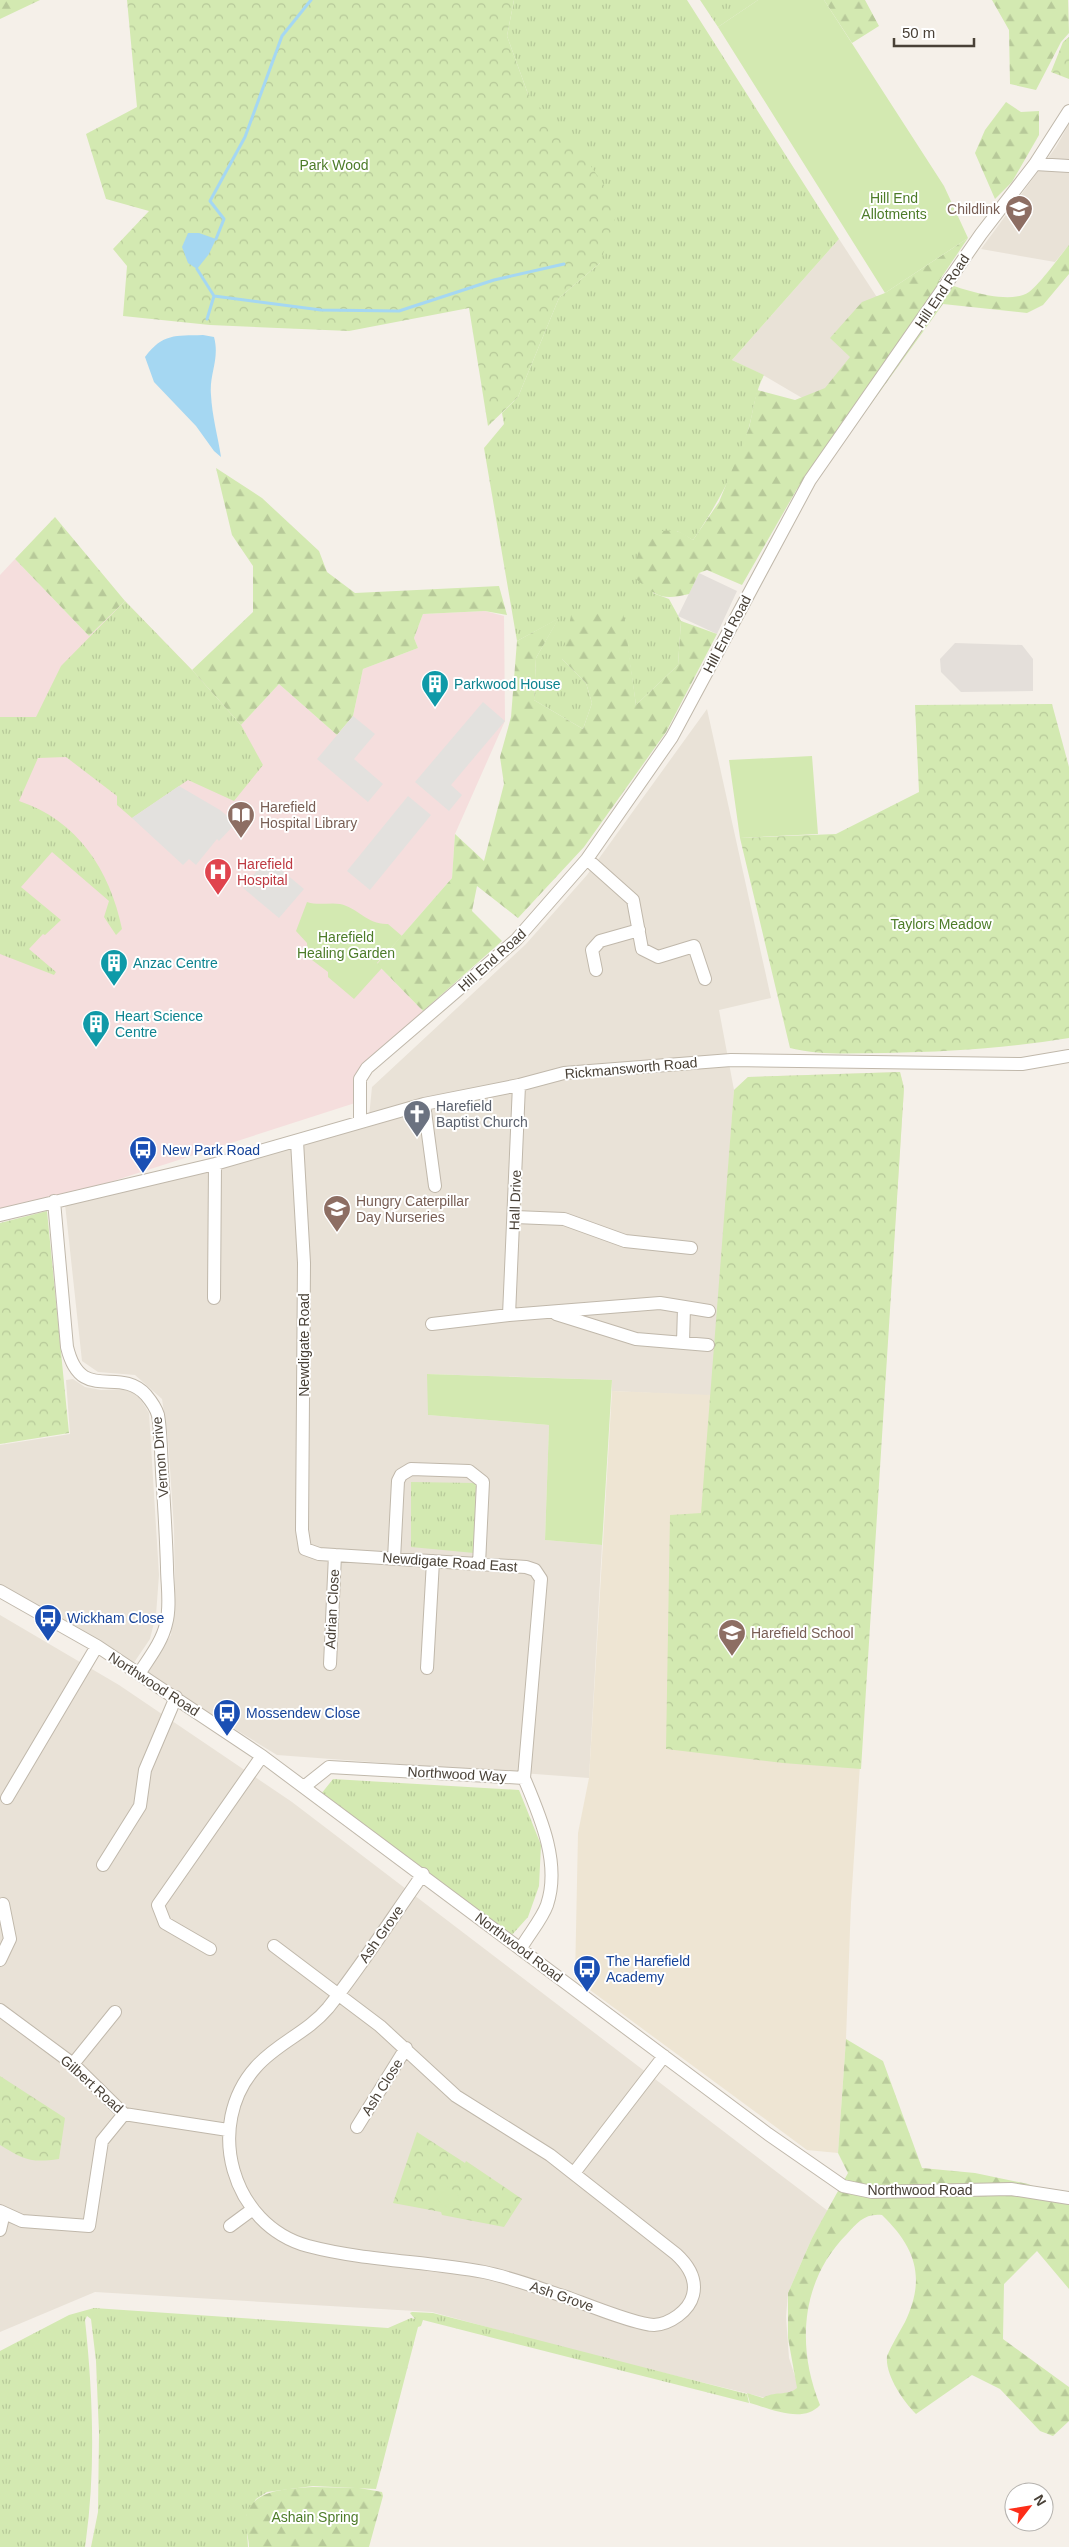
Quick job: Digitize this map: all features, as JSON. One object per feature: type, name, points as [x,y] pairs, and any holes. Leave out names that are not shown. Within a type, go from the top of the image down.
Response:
[{"type":"street","name":"Hill End Road","points":[[360,1121],[360,1079],[367,1068],[516,940],[588,859],[672,737],[810,480],[981,234],[1035,164],[1069,111]]},
{"type":"street","points":[[1035,164],[1069,166]]},
{"type":"street","points":[[588,859],[633,900],[642,949],[658,957],[694,946],[705,979]]},
{"type":"street","points":[[596,970],[592,950],[600,941],[639,930]]},
{"type":"street","name":"Rickmansworth Road","points":[[0,1215],[215,1164],[424,1104],[519,1085],[564,1073],[732,1060],[1022,1064],[1069,1056]]},
{"type":"street","name":"Hall Drive","points":[[509,1315],[515,1217],[519,1085]]},
{"type":"street","points":[[424,1104],[434,1186]]},
{"type":"street","name":"Newdigate Road","points":[[297,1141],[304,1263],[302,1530],[305,1549]]},
{"type":"street","points":[[214,1298],[215,1164]]},
{"type":"street","name":"Vernon Drive","points":[[54,1201],[67,1347],[71,1362],[75,1369],[89,1379],[100,1382],[123,1382],[135,1387],[146,1395],[158,1414],[166,1537],[168,1616],[160,1639],[139,1674]]},
{"type":"street","points":[[515,1217],[564,1219],[624,1241],[691,1248]]},
{"type":"street","points":[[432,1324],[509,1315],[660,1303],[709,1311]]},
{"type":"street","points":[[683,1343],[684,1307]]},
{"type":"street","points":[[549,1312],[636,1339],[708,1345]]},
{"type":"street","points":[[394,1559],[398,1481],[401,1475],[411,1469],[469,1471],[483,1482],[479,1564]]},
{"type":"street","name":"Newdigate Road East","points":[[305,1549],[319,1554],[526,1567],[535,1570],[540,1579],[524,1778]]},
{"type":"street","name":"Adrian Close","points":[[330,1664],[335,1555]]},
{"type":"street","points":[[427,1668],[433,1561]]},
{"type":"street","name":"Northwood Road","points":[[0,1591],[97,1646],[176,1697],[305,1786],[817,2170],[843,2186],[872,2192],[1011,2189],[1069,2198]]},
{"type":"street","points":[[6,1798],[97,1646]]},
{"type":"street","points":[[104,1865],[140,1806],[145,1770],[176,1697]]},
{"type":"street","points":[[210,1949],[165,1923],[158,1905],[262,1756]]},
{"type":"street","name":"Northwood Way","points":[[305,1786],[329,1767],[524,1778],[548,1844],[551,1882],[547,1905],[521,1948]]},
{"type":"street","name":"Ash Grove","points":[[338,1994],[406,2048],[446,2088],[469,2106],[527,2139],[574,2173],[683,2261],[692,2276],[694,2292],[692,2299],[680,2314],[664,2322],[651,2325],[484,2272],[305,2245],[284,2234],[253,2209],[234,2170],[228,2130],[234,2102],[257,2066],[309,2027],[338,1994],[423,1874]]},
{"type":"street","points":[[0,1960],[10,1939],[3,1904]]},
{"type":"street","points":[[274,1946],[338,1994]]},
{"type":"street","name":"Gilbert Road","points":[[0,2010],[73,2064],[124,2114],[228,2130]]},
{"type":"street","points":[[73,2064],[115,2012]]},
{"type":"street","name":"Ash Close","points":[[358,2127],[406,2048]]},
{"type":"street","points":[[574,2173],[664,2056]]},
{"type":"street","points":[[0,2230],[2,2212],[22,2221],[89,2226],[102,2141],[124,2114]]},
{"type":"street","points":[[230,2226],[253,2209]]},
{"type":"shaded area","points":[[1069,124],[1069,245],[1055,262],[981,249],[1056,147]]},
{"type":"shaded area","points":[[839,239],[899,331],[838,419],[763,375],[732,360]]},
{"type":"shaded area","name":"Harefield Hospital","points":[[15,559],[89,636],[125,601],[192,670],[241,725],[279,684],[337,735],[353,716],[363,669],[418,648],[414,638],[423,614],[485,611],[504,616],[505,721],[455,834],[452,878],[377,964],[423,1011],[354,1076],[355,1103],[73,1194],[0,1212],[0,575]]},
{"type":"shaded area","points":[[699,573],[737,591],[717,634],[678,616]]},
{"type":"shaded area","points":[[955,643],[1022,645],[1033,659],[1033,691],[961,692],[941,672],[940,659]]},
{"type":"shaded area","points":[[483,702],[505,721],[451,785],[462,795],[449,811],[415,782]]},
{"type":"shaded area","points":[[707,709],[771,998],[719,1010],[734,1090],[712,1396],[612,1391],[612,1380],[428,1374],[428,1415],[549,1425],[545,1540],[602,1545],[589,1778],[277,1755],[145,1674],[171,1635],[175,1600],[174,1529],[168,1438],[162,1399],[135,1375],[98,1372],[82,1361],[65,1204],[368,1127],[372,1087],[526,944],[587,875]]},
{"type":"shaded area","points":[[353,716],[375,734],[354,759],[383,784],[368,802],[317,759]]},
{"type":"shaded area","points":[[179,786],[220,810],[236,823],[219,841],[217,839],[196,865],[189,859],[183,865],[132,818]]},
{"type":"shaded area","points":[[408,796],[431,815],[370,890],[347,871]]},
{"type":"shaded area","points":[[267,858],[304,889],[279,918],[243,888]]},
{"type":"shaded area","name":"Harefield School","points":[[900,1072],[904,1088],[851,1903],[846,2039],[838,2153],[807,2150],[575,1979],[578,1833],[589,1778],[612,1391],[712,1395],[734,1090],[748,1077]]},
{"type":"shaded area","points":[[73,1379],[85,1387],[101,1390],[129,1389],[141,1400],[149,1413],[159,1575],[156,1615],[150,1639],[131,1667],[0,1591],[0,1445],[70,1434],[66,1380]]},
{"type":"shaded area","points":[[0,1615],[119,1685],[292,1802],[828,2211],[812,2238],[788,2293],[786,2317],[789,2358],[802,2398],[798,2406],[575,2351],[432,2312],[95,2292],[0,2332]]},
{"type":"green space","points":[[0,0],[40,0],[0,19]]},
{"type":"green space","name":"Park Wood","points":[[127,0],[514,0],[507,36],[528,94],[588,162],[619,207],[600,263],[559,298],[518,397],[488,426],[469,308],[349,331],[210,325],[123,316],[127,266],[113,249],[149,211],[106,199],[86,134],[137,107]]},
{"type":"green space","points":[[514,0],[687,0],[839,239],[732,360],[764,375],[739,457],[726,485],[693,540],[677,531],[653,593],[669,599],[681,621],[678,665],[636,705],[622,609],[562,659],[586,683],[592,703],[583,729],[534,700],[536,658],[558,619],[517,641],[484,448],[504,424],[502,413],[518,397],[559,298],[600,263],[528,94],[507,36]]},
{"type":"green space","points":[[700,0],[758,0],[718,27]]},
{"type":"green space","name":"Hill End Allotments","points":[[758,0],[824,0],[944,186],[968,238],[885,293],[718,27]]},
{"type":"green space","points":[[824,0],[865,0],[879,26],[852,43]]},
{"type":"green space","points":[[992,0],[1068,0],[1069,33],[1061,42],[1036,90],[1010,84],[1009,30]]},
{"type":"green space","points":[[1069,37],[1069,79],[1051,72],[1063,42]]},
{"type":"green space","points":[[1006,102],[1021,112],[1039,111],[1039,135],[1012,182],[995,199],[975,153],[985,130]]},
{"type":"green space","points":[[968,238],[939,281],[997,297],[1020,296],[1029,292],[1044,277],[1069,245],[1069,274],[1043,305],[1027,313],[943,304],[822,472],[797,489],[742,585],[707,570],[699,573],[689,594],[666,597],[649,590],[636,579],[639,551],[648,537],[665,531],[676,531],[683,533],[693,540],[719,502],[749,428],[757,390],[795,400],[825,388],[850,357],[830,338],[862,302],[885,293]]},
{"type":"green space","points":[[216,468],[262,498],[319,551],[327,572],[355,593],[499,586],[507,615],[485,611],[423,614],[414,638],[418,648],[363,669],[353,716],[337,735],[279,684],[241,725],[192,670],[253,612],[253,566],[232,535]]},
{"type":"green space","points":[[55,517],[125,601],[89,636],[15,559]]},
{"type":"green space","points":[[125,601],[192,670],[241,725],[263,765],[234,801],[188,780],[132,818],[117,805],[117,796],[66,757],[38,758],[19,801],[40,810],[58,821],[74,834],[88,850],[109,887],[117,907],[122,929],[116,935],[104,917],[109,901],[52,852],[21,887],[61,920],[45,935],[43,934],[29,949],[56,972],[54,975],[0,954],[0,717],[36,717],[61,666]]},
{"type":"green space","points":[[623,609],[636,705],[678,665],[681,621],[717,634],[666,732],[584,847],[518,918],[477,886],[472,911],[502,941],[423,1011],[377,964],[452,878],[455,834],[484,861],[504,784],[500,757],[511,717],[517,641],[559,618],[536,658],[534,700],[583,729],[592,703],[586,683],[562,659],[572,611]]},
{"type":"green space","name":"Taylors Meadow","points":[[1052,704],[1069,767],[1069,1038],[1001,1047],[908,1052],[849,1054],[802,1051],[790,1048],[740,838],[836,834],[919,792],[915,705]]},
{"type":"green space","points":[[812,756],[818,834],[740,838],[729,760]]},
{"type":"green space","name":"Harefield Healing Garden","points":[[307,902],[346,906],[375,922],[388,924],[402,936],[377,963],[382,968],[354,999],[328,977],[328,972],[308,957],[307,943],[296,931]]},
{"type":"green space","points":[[900,1072],[904,1088],[861,1769],[783,1763],[666,1749],[670,1515],[701,1513],[734,1090],[748,1077]]},
{"type":"green space","points":[[47,1211],[69,1433],[0,1444],[0,1223]]},
{"type":"green space","points":[[427,1374],[612,1380],[602,1545],[545,1540],[549,1425],[428,1415]]},
{"type":"green space","points":[[411,1482],[476,1483],[474,1553],[411,1547]]},
{"type":"green space","points":[[333,1779],[519,1790],[541,1845],[539,1886],[528,1917],[510,1937],[321,1794]]},
{"type":"green space","points":[[846,2039],[883,2061],[922,2168],[975,2173],[1028,2184],[1069,2201],[1069,2289],[1037,2251],[1004,2284],[1003,2339],[1069,2387],[1069,2421],[1053,2436],[1040,2431],[1000,2389],[972,2375],[916,2414],[906,2402],[892,2379],[887,2356],[905,2322],[911,2306],[916,2278],[910,2252],[903,2239],[882,2215],[866,2217],[847,2234],[832,2252],[820,2272],[812,2293],[807,2315],[806,2337],[812,2383],[820,2405],[813,2411],[805,2414],[796,2414],[777,2411],[750,2403],[747,2393],[763,2398],[789,2392],[797,2388],[788,2338],[788,2293],[812,2238],[848,2173],[838,2153]]},
{"type":"green space","points":[[0,2076],[65,2118],[59,2159],[41,2161],[28,2159],[0,2145]]},
{"type":"green space","points":[[417,2132],[465,2163],[466,2161],[522,2199],[504,2227],[393,2203]]},
{"type":"green space","points":[[448,2186],[457,2193],[459,2198],[456,2205],[448,2208],[437,2200]]},
{"type":"green space","points":[[94,2308],[388,2328],[411,2318],[415,2319],[410,2313],[412,2312],[433,2313],[747,2394],[749,2403],[423,2320],[421,2326],[418,2327],[376,2489],[313,2486],[267,2492],[256,2499],[246,2516],[248,2547],[91,2547],[98,2512],[99,2433],[96,2361],[91,2319],[87,2316],[85,2320],[90,2377],[92,2462],[85,2547],[0,2547],[0,2351],[69,2315]]},
{"type":"green space","name":"Ashain Spring","points":[[312,2487],[359,2488],[382,2492],[383,2496],[369,2547],[249,2547],[246,2516],[256,2500],[273,2492]]},
{"type":"water","points":[[188,233],[199,233],[216,239],[209,254],[197,269],[188,263],[182,247]]},
{"type":"water","points":[[203,335],[214,337],[216,345],[211,395],[221,457],[214,451],[196,426],[154,382],[145,357],[158,344],[170,337]]},
{"type":"waterway","points":[[216,239],[224,219],[210,201],[245,137],[282,36],[311,0]]},
{"type":"waterway","points":[[214,296],[321,310],[399,311],[494,280],[564,264]]},
{"type":"waterway","points":[[197,269],[214,296],[207,319]]},
{"type":"place","name":"Childlink","points":[[1019,233]]},
{"type":"place","name":"Parkwood House","points":[[435,708]]},
{"type":"place","name":"Harefield Hospital Library","points":[[241,839]]},
{"type":"place","name":"Harefield Hospital","points":[[218,896]]},
{"type":"place","name":"Anzac Centre","points":[[114,987]]},
{"type":"place","name":"Heart Science Centre","points":[[96,1048]]},
{"type":"place","name":"Harefield Baptist Church","points":[[417,1138]]},
{"type":"place","name":"New Park Road","points":[[143,1174]]},
{"type":"place","name":"Hungry Caterpillar Day Nurseries","points":[[337,1233]]},
{"type":"place","name":"Wickham Close","points":[[48,1642]]},
{"type":"place","name":"Harefield School","points":[[732,1657]]},
{"type":"place","name":"Mossendew Close","points":[[227,1737]]},
{"type":"place","name":"The Harefield Academy","points":[[587,1993]]}]
